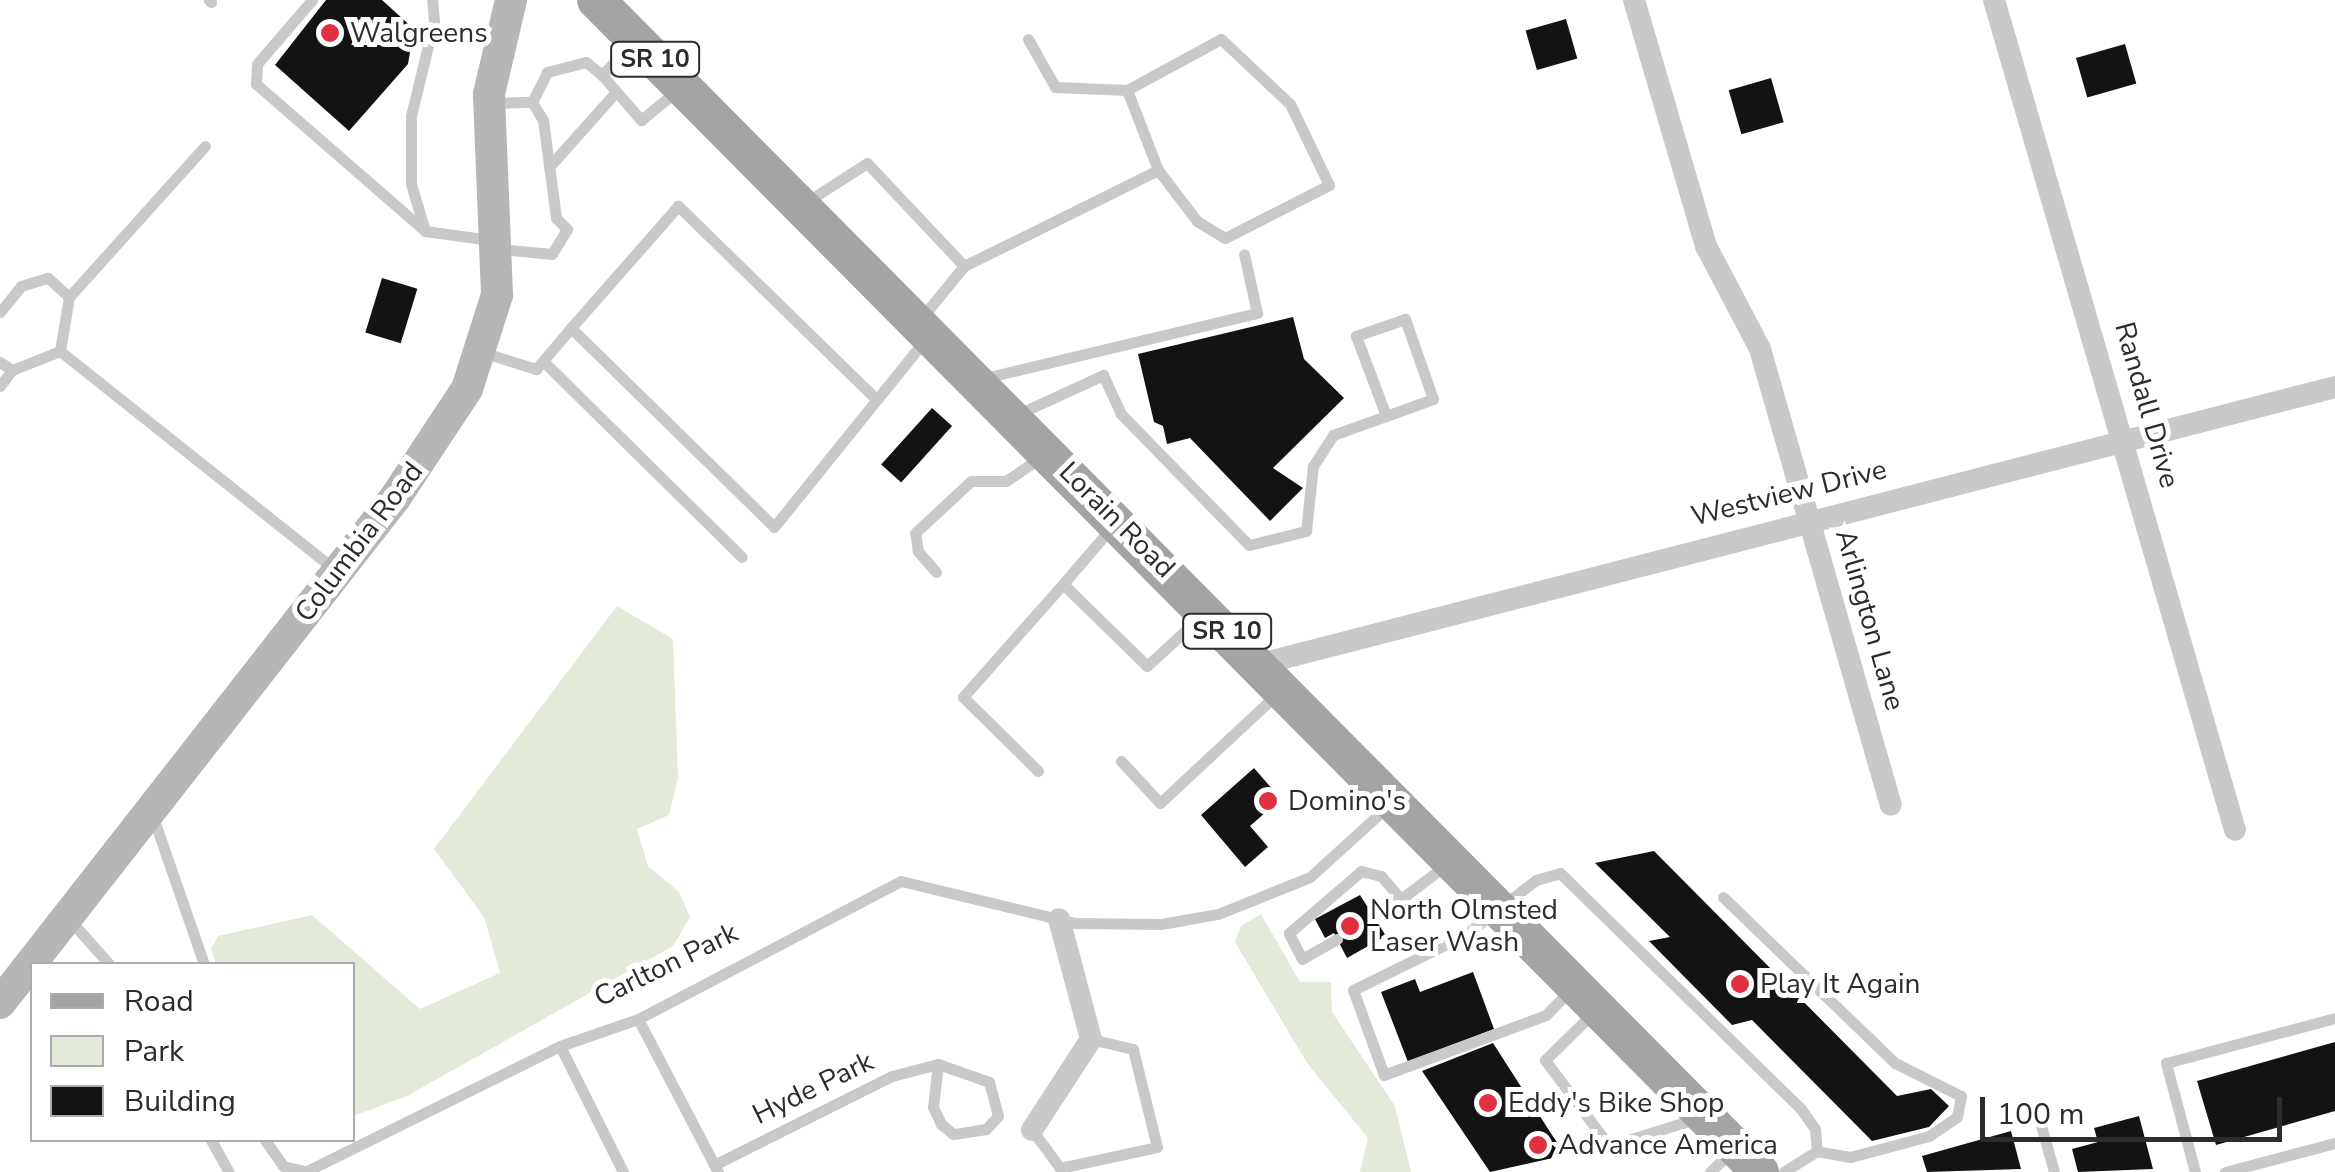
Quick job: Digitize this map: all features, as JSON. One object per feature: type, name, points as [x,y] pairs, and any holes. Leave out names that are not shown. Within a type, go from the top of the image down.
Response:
[{"type":"main road","name":"Columbia Road","points":[[32,962],[338,572],[440,435],[482,352],[497,295],[499,245],[490,103],[511,0]]},
{"type":"main road","name":"Lorain Road","points":[[596,0],[1272,676],[1390,804],[1704,1116],[1735,1164]]},
{"type":"main road","name":"Columbia Road","points":[[0,1004],[30,965]]},
{"type":"street","name":"Arlington Lane","points":[[1634,0],[1706,246],[1760,349],[1891,805]]},
{"type":"street","name":"Randall Drive","points":[[1994,0],[2126,440],[2235,830]]},
{"type":"street","name":"Westview Drive","points":[[1272,676],[1810,517],[2335,386]]},
{"type":"street","points":[[1032,1130],[1091,1039],[1060,919]]},
{"type":"lane","points":[[312,0],[257,64],[256,84],[425,231],[552,254],[567,229],[556,218],[543,120],[532,102]]},
{"type":"lane","points":[[425,231],[411,184],[410,116],[434,21],[432,0]]},
{"type":"lane","points":[[1028,39],[1054,87],[1127,90],[1221,39],[1290,104],[1329,185],[1226,238],[1197,221],[1158,170],[1127,90]]},
{"type":"lane","points":[[602,75],[636,40]]},
{"type":"lane","points":[[532,102],[547,72],[586,62],[646,121],[682,86]]},
{"type":"lane","points":[[548,167],[615,93]]},
{"type":"lane","points":[[490,103],[532,102]]},
{"type":"lane","points":[[60,351],[69,297],[204,146]]},
{"type":"lane","points":[[801,205],[867,162],[964,266]]},
{"type":"lane","points":[[571,328],[774,527],[876,399],[964,266],[1158,170]]},
{"type":"lane","points":[[482,352],[532,370],[678,206],[876,399]]},
{"type":"lane","points":[[976,380],[1257,313],[1244,254]]},
{"type":"lane","points":[[0,312],[21,286],[48,278],[69,297]]},
{"type":"lane","points":[[1012,416],[1104,375],[1120,414],[1248,544],[1306,531],[1313,466],[1334,435],[1433,399],[1404,320],[1356,336],[1386,416]]},
{"type":"lane","points":[[0,386],[12,370],[60,351]]},
{"type":"lane","points":[[60,351],[338,572]]},
{"type":"lane","points":[[543,360],[742,557]]},
{"type":"lane","points":[[0,362],[12,370]]},
{"type":"lane","points":[[936,572],[918,552],[915,532],[972,481],[1006,481],[1048,452]]},
{"type":"lane","points":[[1038,771],[963,696],[1118,521]]},
{"type":"lane","points":[[1063,584],[1147,666],[1207,611]]},
{"type":"lane","points":[[1121,761],[1160,803],[1272,676]]},
{"type":"lane","name":"Carlton Park","points":[[310,1171],[560,1046],[638,1019],[900,882],[1060,919],[1160,924],[1218,914],[1310,877],[1390,804]]},
{"type":"lane","points":[[151,810],[203,962]]},
{"type":"lane","points":[[1375,916],[1449,862]]},
{"type":"lane","points":[[1337,939],[1302,959],[1290,932],[1360,871],[1381,876],[1401,899]]},
{"type":"lane","points":[[1585,998],[1384,1075],[1353,990],[1500,913],[1536,880],[1560,873],[1571,878],[1801,1108],[1815,1129],[1817,1151]]},
{"type":"lane","points":[[1722,897],[1895,1064],[1960,1096],[1957,1116],[1929,1136],[1850,1157],[1817,1151],[1784,1172]]},
{"type":"lane","points":[[67,917],[106,962]]},
{"type":"lane","points":[[1585,998],[1545,1060],[1608,1146],[1704,1116]]},
{"type":"lane","points":[[2195,1172],[2166,1063],[2335,1018]]},
{"type":"lane","name":"Hyde Park","points":[[638,1019],[716,1168],[892,1076],[938,1064]]},
{"type":"lane","points":[[1032,1130],[1060,1168],[1158,1147],[1132,1049],[1091,1039]]},
{"type":"lane","points":[[560,1046],[623,1172]]},
{"type":"lane","points":[[938,1064],[990,1082],[998,1116],[986,1129],[952,1134],[941,1124],[933,1107],[938,1064]]},
{"type":"lane","points":[[2041,1125],[2050,1171]]},
{"type":"lane","points":[[212,1142],[228,1172]]},
{"type":"lane","points":[[266,1142],[283,1166],[310,1171]]},
{"type":"lane","points":[[2225,1172],[2335,1143]]},
{"type":"green space","points":[[617,606],[673,639],[678,778],[669,815],[637,829],[648,866],[679,892],[690,917],[673,946],[407,1096],[355,1115],[355,962],[215,962],[211,949],[218,936],[312,915],[420,1009],[500,973],[484,917],[434,849]]},
{"type":"green space","points":[[1261,914],[1300,982],[1331,982],[1332,1012],[1395,1106],[1411,1172],[1360,1172],[1368,1138],[1307,1063],[1235,942],[1241,926]]},
{"type":"building","name":"Walgreens","points":[[326,0],[382,0],[414,29],[408,64],[349,131],[275,65]]},
{"type":"building","points":[[1566,19],[1577,58],[1537,70],[1526,31]]},
{"type":"building","points":[[2125,44],[2136,83],[2087,97],[2076,58]]},
{"type":"building","points":[[1771,78],[1784,122],[1741,134],[1729,90]]},
{"type":"building","points":[[382,278],[417,289],[401,343],[365,333]]},
{"type":"building","points":[[1293,317],[1304,359],[1344,398],[1273,468],[1303,488],[1270,521],[1190,438],[1167,444],[1163,426],[1154,422],[1138,354]]},
{"type":"building","points":[[932,408],[952,426],[901,483],[881,464]]},
{"type":"building","points":[[1254,768],[1281,799],[1250,826],[1268,847],[1245,867],[1201,815]]},
{"type":"building","points":[[1654,851],[1897,1096],[1931,1089],[1949,1106],[1929,1127],[1872,1141],[1752,1020],[1732,1025],[1649,941],[1670,937],[1595,863]]},
{"type":"building","name":"North Olmsted Laser Wash","points":[[1360,895],[1386,936],[1347,958],[1334,933],[1325,938],[1315,919]]},
{"type":"building","points":[[1473,972],[1494,1029],[1408,1062],[1381,992],[1415,979],[1420,992]]},
{"type":"building","points":[[2335,1042],[2335,1111],[2216,1145],[2197,1081]]},
{"type":"building","name":"Eddy's Bike Shop","points":[[1493,1043],[1566,1155],[1490,1172],[1422,1071]]},
{"type":"building","points":[[2139,1116],[2153,1169],[2078,1172],[2072,1149],[2098,1142],[2094,1128]]},
{"type":"building","points":[[2011,1131],[2021,1169],[1927,1172],[1922,1156]]},
{"type":"place","name":"Walgreens","points":[[330,33]]},
{"type":"place","name":"Domino's","points":[[1268,801]]},
{"type":"place","name":"North Olmsted Laser Wash","points":[[1350,926]]},
{"type":"place","name":"Play It Again","points":[[1740,984]]},
{"type":"place","name":"Eddy's Bike Shop","points":[[1488,1103]]},
{"type":"place","name":"Advance America","points":[[1538,1145]]}]
